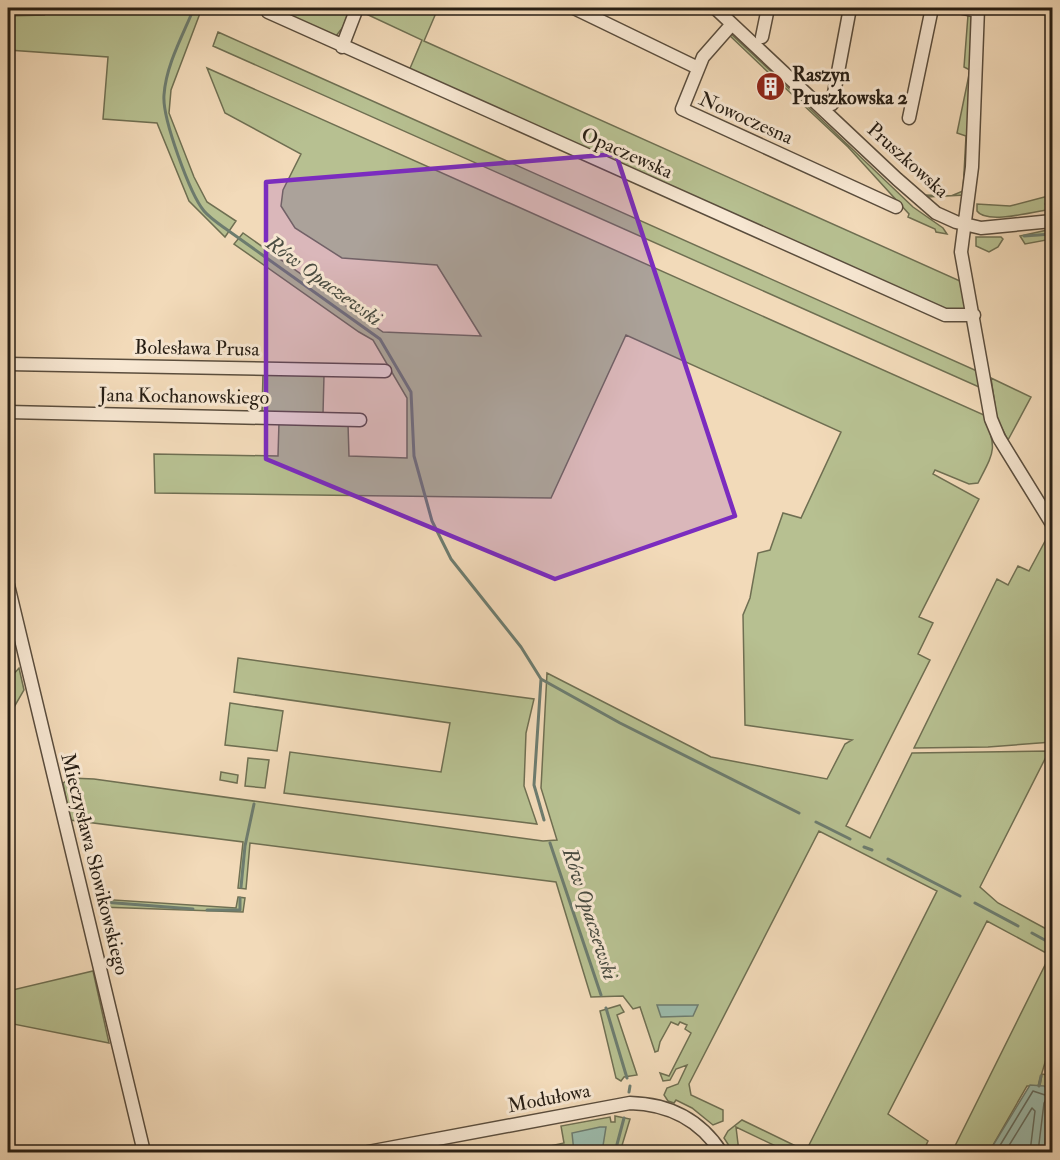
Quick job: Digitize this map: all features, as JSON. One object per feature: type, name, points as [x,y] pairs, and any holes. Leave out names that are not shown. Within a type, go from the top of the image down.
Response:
[{"type":"street","points":[[342,47],[357,8]]},
{"type":"street","name":"Nowoczesna","points":[[574,8],[698,68],[682,104],[684,112],[896,207]]},
{"type":"street","name":"Pruszkowska","points":[[715,8],[923,203],[945,218],[988,228],[1053,221]]},
{"type":"street","points":[[762,37],[768,8]]},
{"type":"street","points":[[832,104],[850,8]]},
{"type":"street","points":[[909,118],[932,8]]},
{"type":"street","points":[[963,8],[978,9],[972,167],[962,252],[990,414],[1005,449],[1053,524]]},
{"type":"street","name":"Opaczewska","points":[[268,12],[945,315],[974,315]]},
{"type":"street","points":[[698,68],[707,51],[732,24]]},
{"type":"street","name":"Bolesława Prusa","points":[[8,364],[385,371]]},
{"type":"street","name":"Jana Kochanowskiego","points":[[8,411],[360,420]]},
{"type":"street","name":"Mieczysława Słowikowskiego","points":[[8,585],[144,1152]]},
{"type":"street","name":"Modułowa","points":[[368,1152],[630,1102],[668,1108],[687,1116],[710,1136],[721,1152]]},
{"type":"highlighted area","points":[[616,154],[735,516],[555,579],[266,459],[266,182]]},
{"type":"green space","points":[[31,8],[202,8],[171,90],[169,113],[194,177],[207,202],[236,221],[225,237],[189,201],[157,123],[103,119],[108,57],[8,50],[8,16],[45,15]]},
{"type":"green space","points":[[279,8],[350,8],[343,27],[336,36],[281,15]]},
{"type":"green space","points":[[363,8],[424,8],[436,13],[424,41],[960,281],[966,308],[956,313],[408,73],[422,40],[362,12]]},
{"type":"green space","points":[[968,15],[975,16],[965,195],[952,196],[963,191],[966,136],[957,133],[970,70],[964,67]]},
{"type":"green space","points":[[218,32],[977,371],[979,387],[213,46]]},
{"type":"green space","points":[[730,33],[775,75],[765,85],[772,92],[782,82],[913,207],[943,228],[947,234],[936,232],[935,229],[908,217],[909,214],[848,147],[782,85],[773,94],[761,83],[771,75],[728,34]]},
{"type":"green space","points":[[207,68],[984,415],[991,436],[992,450],[978,483],[969,484],[935,470],[933,474],[979,499],[919,617],[933,623],[918,654],[930,660],[846,826],[870,838],[912,753],[1049,751],[980,887],[998,903],[1052,932],[1052,1056],[1047,1056],[1038,1086],[1027,1086],[989,1152],[952,1152],[1050,955],[987,921],[888,1114],[928,1141],[923,1152],[788,1152],[736,1127],[739,1152],[733,1152],[724,1138],[728,1131],[742,1120],[806,1151],[937,891],[819,831],[689,1084],[691,1095],[723,1110],[723,1121],[713,1125],[692,1108],[676,1100],[674,1103],[668,1101],[664,1095],[667,1088],[678,1084],[687,1065],[676,1069],[670,1080],[663,1081],[660,1073],[669,1076],[691,1033],[685,1029],[687,1025],[671,1022],[660,1042],[658,1051],[655,1052],[640,1007],[633,1009],[623,996],[591,997],[556,882],[250,843],[246,889],[238,888],[243,842],[70,820],[63,783],[71,778],[94,779],[543,841],[557,840],[541,788],[547,673],[711,757],[827,779],[845,744],[852,740],[745,725],[743,615],[750,598],[758,553],[770,550],[783,513],[801,518],[841,432],[626,335],[551,498],[155,493],[154,454],[278,456],[279,422],[348,424],[349,456],[407,458],[407,398],[373,340],[234,244],[243,233],[383,332],[481,336],[437,265],[342,258],[295,228],[281,206],[283,190],[301,154],[225,113]]},
{"type":"green space","points":[[1052,195],[1052,209],[1001,217],[982,215],[977,211],[977,204],[1010,206]]},
{"type":"green space","points":[[1052,229],[1052,239],[1025,244],[1020,236]]},
{"type":"green space","points":[[976,237],[1001,237],[1003,239],[998,247],[989,252],[976,246]]},
{"type":"green space","points":[[263,374],[324,375],[323,414],[262,413]]},
{"type":"green space","points":[[991,378],[1031,397],[1008,440],[997,419]]},
{"type":"green space","points":[[1051,530],[1052,742],[988,747],[914,748],[997,579],[1008,585],[1018,566],[1029,571]]},
{"type":"green space","points":[[238,658],[534,699],[526,733],[524,786],[537,824],[284,793],[290,752],[441,772],[450,723],[234,692]]},
{"type":"green space","points":[[19,668],[24,690],[13,709],[8,709],[8,677],[11,677]]},
{"type":"green space","points":[[230,703],[283,711],[277,751],[225,745]]},
{"type":"green space","points":[[248,758],[269,760],[265,788],[245,786]]},
{"type":"green space","points":[[221,772],[238,775],[237,783],[220,780]]},
{"type":"green space","points":[[238,897],[245,898],[243,912],[100,907],[99,899],[236,908]]},
{"type":"green space","points":[[93,971],[109,1043],[8,1023],[8,991]]},
{"type":"green space","points":[[620,1005],[624,1012],[617,1015],[637,1075],[624,1077],[621,1081],[616,1078],[600,1011]]},
{"type":"green space","points":[[1042,1074],[1052,1076],[1052,1152],[1044,1152],[1051,1092],[1040,1086]]},
{"type":"green space","points":[[615,1116],[630,1119],[620,1152],[552,1152],[550,1146],[564,1143],[561,1126],[610,1117],[611,1122],[615,1122]]},
{"type":"water","points":[[657,1005],[698,1005],[693,1016],[661,1017]]},
{"type":"water","points":[[1030,1085],[1044,1086],[1051,1092],[1044,1152],[989,1152]]},
{"type":"water","points":[[606,1127],[602,1152],[574,1152],[572,1133]]},
{"type":"waterway","name":"Rów Opaczewski","points":[[194,8],[171,61],[164,95],[172,137],[192,189],[204,211],[215,221],[380,339],[411,392],[414,456],[432,521],[451,559],[521,647],[541,679],[534,785],[544,820]]},
{"type":"waterway","points":[[1046,204],[1052,203]]},
{"type":"waterway","points":[[1024,236],[1052,234]]},
{"type":"waterway","points":[[541,679],[620,723],[799,813]]},
{"type":"waterway","points":[[241,887],[245,846],[254,804]]},
{"type":"waterway","points":[[816,822],[850,839]]},
{"type":"waterway","name":"Rów Opaczewski","points":[[550,843],[601,995]]},
{"type":"waterway","points":[[864,847],[872,850]]},
{"type":"waterway","points":[[888,859],[960,896]]},
{"type":"waterway","points":[[207,910],[240,910],[240,898]]},
{"type":"waterway","points":[[103,902],[193,909]]},
{"type":"waterway","points":[[975,903],[1018,926]]},
{"type":"waterway","points":[[1032,933],[1052,944]]},
{"type":"waterway","name":"Rów Opaczewski","points":[[606,1008],[627,1078]]},
{"type":"waterway","points":[[1039,1086],[1041,1076]]},
{"type":"waterway","name":"Rów Opaczewski","points":[[629,1092],[630,1086]]},
{"type":"waterway","name":"Rów Opaczewski","points":[[615,1152],[624,1118]]},
{"type":"place","name":"Raszyn Pruszkowska 2","points":[[771,86]]}]
